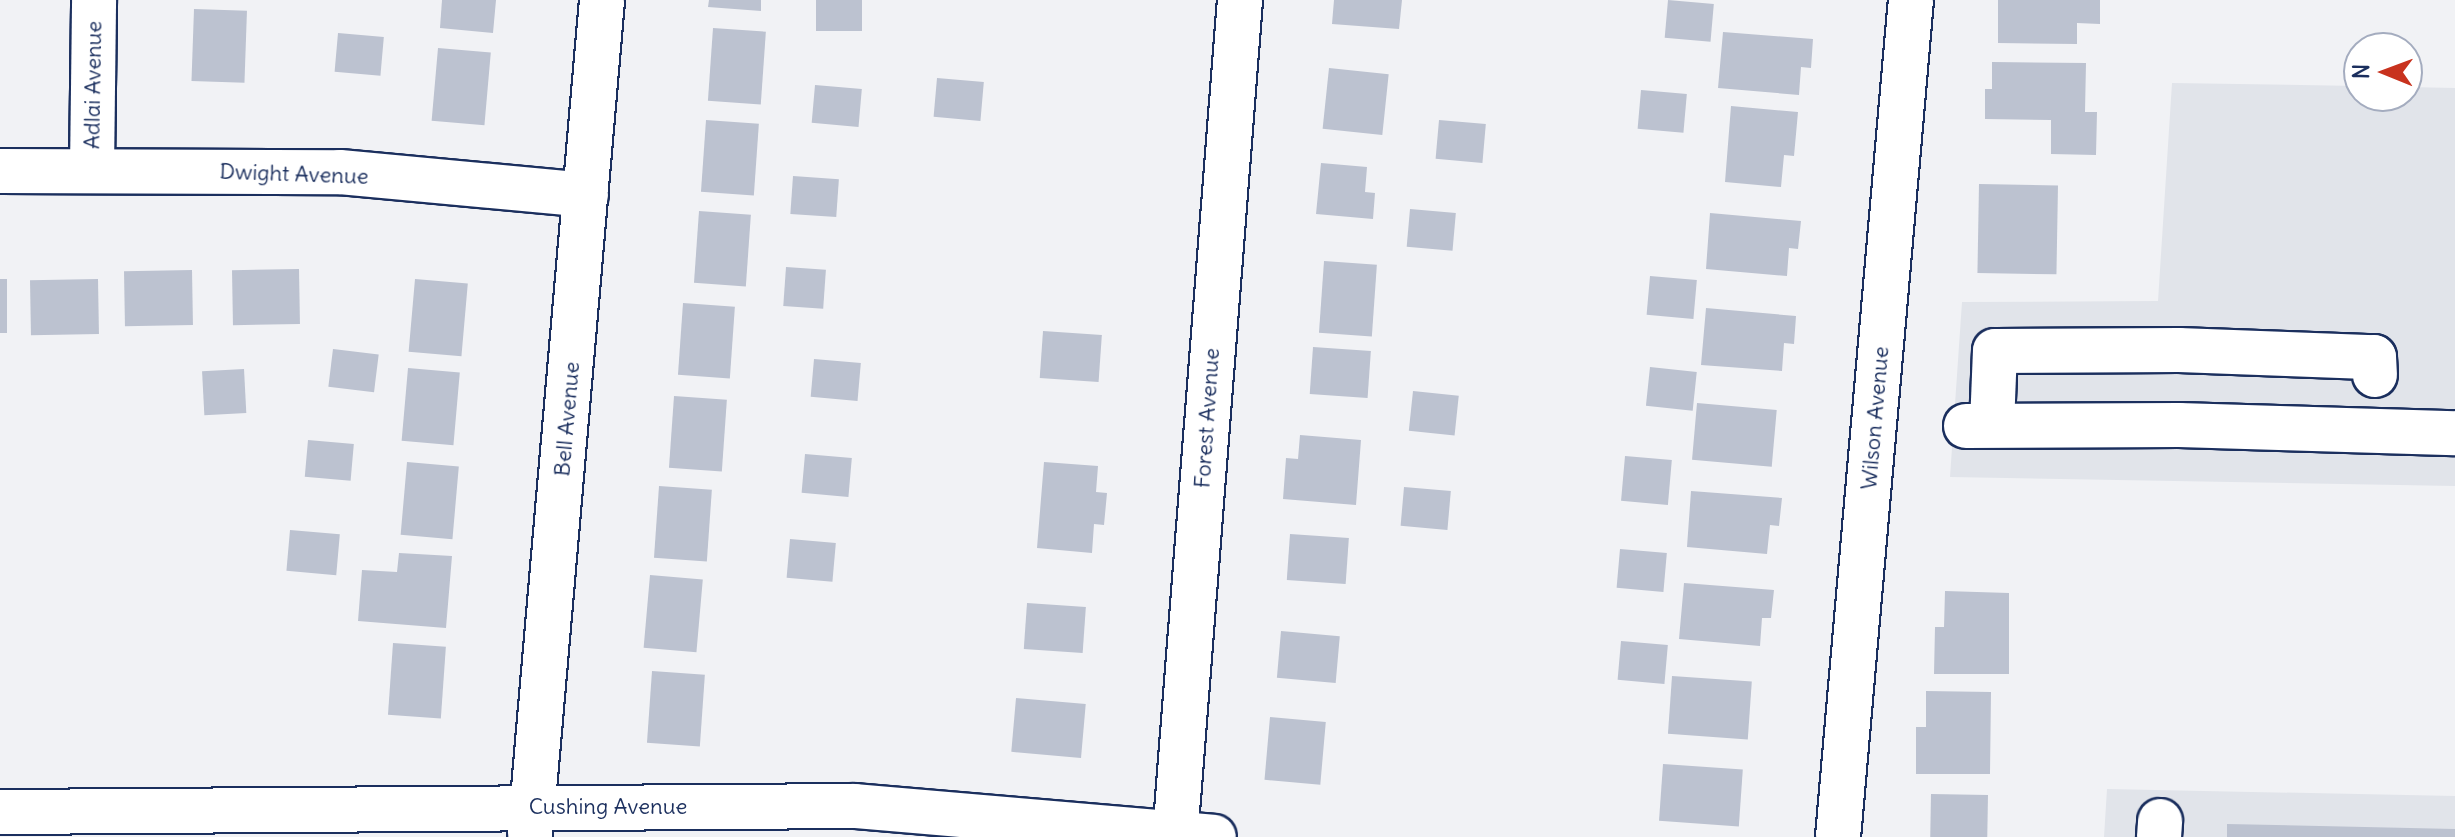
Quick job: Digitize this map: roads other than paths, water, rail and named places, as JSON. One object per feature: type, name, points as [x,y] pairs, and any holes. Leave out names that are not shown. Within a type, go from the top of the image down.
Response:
[{"type":"street","name":"Adlai Avenue","points":[[92,170],[94,0]]},
{"type":"street","name":"Bell Avenue","points":[[532,822],[602,0]]},
{"type":"street","name":"Forest Avenue","points":[[1188,836],[1240,0]]},
{"type":"street","name":"Wilson Avenue","points":[[1838,837],[1911,0]]},
{"type":"street","name":"Dwight Avenue","points":[[0,171],[340,172],[586,195]]},
{"type":"street","points":[[2375,375],[2374,357],[2179,350],[1995,351],[1979,426],[2179,425],[2455,433]]},
{"type":"street","name":"Cushing Avenue","points":[[0,812],[532,822],[855,806],[1188,836]]}]
